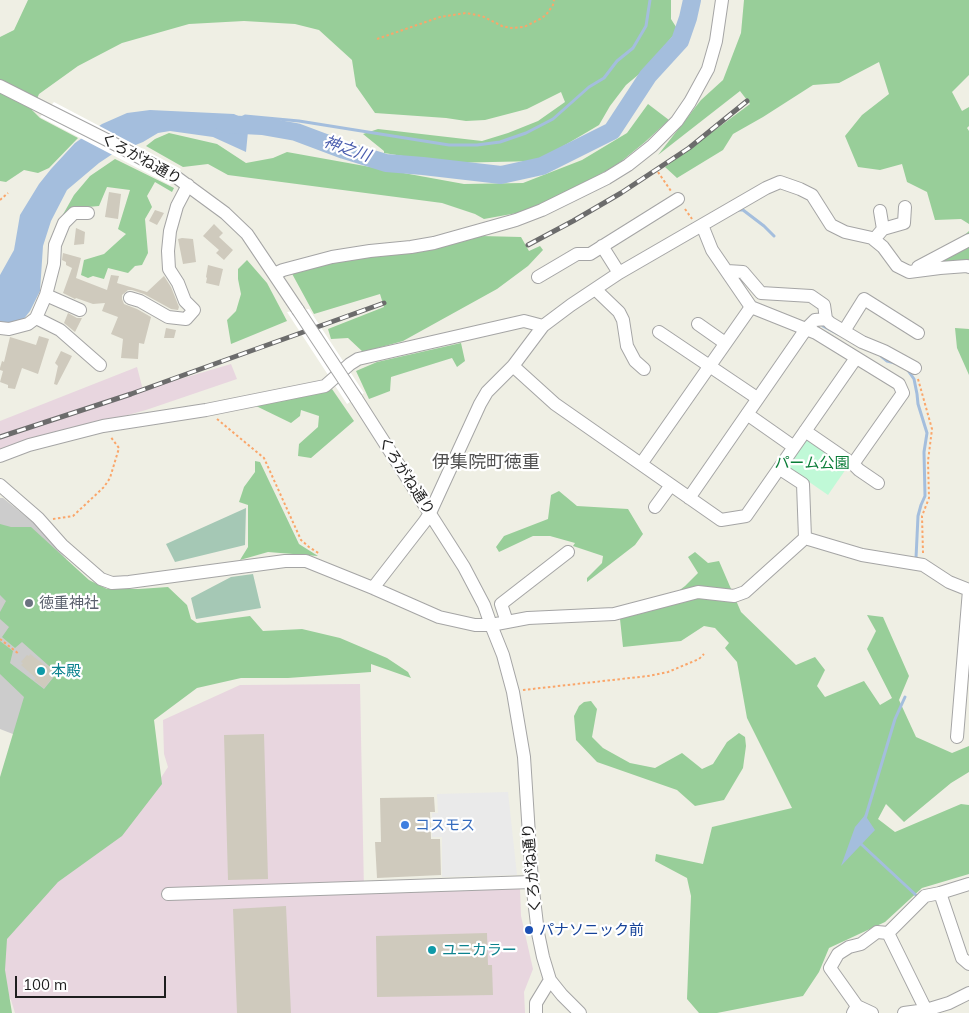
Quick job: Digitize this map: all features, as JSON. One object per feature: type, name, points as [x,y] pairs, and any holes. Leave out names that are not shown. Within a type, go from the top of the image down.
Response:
[{"type":"street","points":[[274,274],[332,257],[434,243],[507,222],[542,210],[607,178],[628,165],[652,146],[677,121],[690,102],[708,69],[716,41],[722,0]]},
{"type":"street","name":"くろがね通り","points":[[0,86],[176,177],[225,212],[247,234],[356,398],[464,567],[491,625],[513,692],[524,757],[532,882],[543,957],[550,980],[580,1013]]},
{"type":"street","points":[[373,588],[430,513],[487,392],[513,366],[543,326],[619,273],[766,188],[780,182],[812,195],[831,225],[845,232],[872,238],[883,247],[897,266],[909,272],[969,267]]},
{"type":"street","points":[[130,298],[140,301],[168,317],[186,319],[194,310],[185,301],[178,282],[170,270],[168,251],[170,231],[177,206],[188,185]]},
{"type":"street","points":[[538,277],[577,254],[590,254],[678,199]]},
{"type":"street","points":[[874,240],[883,230],[904,223],[905,207]]},
{"type":"street","points":[[880,211],[883,230]]},
{"type":"street","points":[[0,328],[9,329],[28,324],[36,318],[46,295],[54,264],[55,245],[64,223],[74,213],[88,213]]},
{"type":"street","points":[[702,225],[712,250],[751,307],[817,322],[830,323],[862,342],[884,351],[915,368]]},
{"type":"street","points":[[909,272],[969,240]]},
{"type":"street","points":[[602,246],[619,273]]},
{"type":"street","points":[[689,498],[757,398],[817,322],[824,305],[811,296],[761,294],[743,272],[727,271]]},
{"type":"street","points":[[594,289],[619,312],[623,320],[627,346],[635,361],[644,369]]},
{"type":"street","points":[[46,295],[80,310]]},
{"type":"street","points":[[844,331],[864,299],[918,333]]},
{"type":"street","points":[[641,464],[751,307]]},
{"type":"street","points":[[36,318],[60,330],[100,364]]},
{"type":"street","points":[[0,456],[30,445],[103,426],[206,410],[325,386],[358,359],[524,321],[543,326]]},
{"type":"street","points":[[817,322],[816,333],[899,384],[903,393],[853,464]]},
{"type":"street","points":[[698,324],[726,343]]},
{"type":"street","points":[[659,332],[757,398]]},
{"type":"street","points":[[513,366],[555,404],[721,520],[746,516],[856,358]]},
{"type":"street","points":[[747,414],[794,447]]},
{"type":"street","points":[[805,431],[878,483]]},
{"type":"street","points":[[780,468],[803,484],[805,538]]},
{"type":"street","points":[[0,485],[38,518],[84,566],[100,579],[112,583],[284,561],[306,561],[439,616],[475,625],[491,625],[528,618],[614,614],[698,592],[734,596],[745,592],[805,538]]},
{"type":"street","points":[[655,507],[671,485]]},
{"type":"street","points":[[805,538],[862,555],[923,566],[949,582],[969,590],[957,737]]},
{"type":"street","points":[[507,622],[501,604],[568,552]]},
{"type":"street","points":[[168,894],[532,882]]},
{"type":"street","points":[[888,933],[925,896],[969,884]]},
{"type":"street","points":[[940,893],[962,958],[969,964]]},
{"type":"street","points":[[872,1013],[855,1009],[830,968],[838,954],[848,948],[861,944],[877,932],[888,933]]},
{"type":"street","points":[[888,933],[926,1010]]},
{"type":"street","points":[[536,1013],[536,1003],[550,980]]},
{"type":"street","points":[[904,1013],[926,1010],[949,1003],[969,993]]},
{"type":"path","points":[[377,39],[440,17],[466,13],[482,16],[502,26],[511,28],[524,27],[546,15],[554,5],[554,0]]},
{"type":"path","points":[[0,200],[8,193]]},
{"type":"path","points":[[915,368],[932,429],[928,461],[929,498],[922,516],[923,566]]},
{"type":"path","points":[[206,410],[264,458],[301,540],[324,556]]},
{"type":"path","points":[[38,518],[55,519],[73,516],[104,488],[110,478],[120,448],[103,426]]},
{"type":"path","points":[[0,639],[19,654]]},
{"type":"path","points":[[513,692],[648,676],[668,672],[699,659],[704,654]]},
{"type":"shaded area","points":[[231,364],[237,379],[146,410],[28,443],[0,454],[0,421],[137,367],[143,390]]},
{"type":"shaded area","name":"徳重神社","points":[[0,498],[3,498],[39,527],[66,559],[60,670],[18,736],[0,729]]},
{"type":"shaded area","points":[[360,684],[364,892],[520,888],[521,916],[533,969],[524,992],[525,1013],[15,1013],[11,1000],[0,984],[0,922],[147,799],[168,767],[164,754],[163,720],[240,685]]},
{"type":"shaded area","points":[[508,792],[517,875],[442,877],[442,837],[432,837],[432,813],[438,813],[437,794]]},
{"type":"green space","points":[[28,0],[671,0],[671,19],[678,30],[644,70],[626,85],[610,106],[599,125],[538,161],[447,163],[384,153],[363,134],[378,129],[482,141],[538,121],[565,102],[561,92],[527,109],[485,120],[466,121],[375,113],[356,86],[352,60],[319,30],[295,24],[244,21],[189,24],[122,43],[78,66],[39,94],[32,110],[40,118],[78,138],[49,168],[38,173],[24,170],[6,182],[0,181],[0,37],[14,30]]},
{"type":"green space","points":[[744,0],[969,0],[969,75],[952,92],[962,111],[969,107],[969,126],[967,128],[969,131],[969,224],[961,219],[935,220],[927,192],[907,182],[902,164],[880,170],[858,167],[845,136],[862,115],[889,94],[879,62],[839,83],[813,85],[733,134],[723,150],[677,178],[665,167],[750,104],[740,91],[658,155],[701,100],[723,80],[741,33]]},
{"type":"green space","points":[[648,104],[669,120],[618,164],[562,196],[528,211],[484,219],[442,203],[228,175],[208,164],[183,167],[146,146],[155,139],[169,133],[217,144],[246,163],[273,158],[287,152],[464,184],[523,183],[582,160],[627,133]]},
{"type":"green space","points":[[115,159],[174,188],[172,192],[155,182],[147,196],[152,207],[145,219],[148,253],[142,265],[135,266],[128,273],[108,268],[104,279],[93,276],[88,278],[81,275],[84,260],[104,254],[126,234],[118,229],[130,190],[107,187],[99,206],[76,208],[61,218],[74,195],[90,176]]},
{"type":"green space","points":[[969,231],[969,260],[937,266],[936,261]]},
{"type":"green space","points":[[481,236],[521,237],[529,251],[540,246],[543,250],[528,266],[497,289],[403,341],[363,352],[348,338],[331,339],[328,329],[384,307],[380,294],[314,314],[290,270]]},
{"type":"green space","points":[[247,260],[267,283],[287,321],[231,344],[227,320],[236,311],[241,294],[238,269]]},
{"type":"green space","points":[[955,328],[969,329],[969,375],[957,348]]},
{"type":"green space","points":[[461,343],[465,361],[457,367],[452,358],[391,377],[390,391],[369,399],[356,371],[377,362]]},
{"type":"green space","points":[[332,389],[354,421],[311,458],[298,456],[299,444],[318,427],[319,416],[301,410],[300,416],[291,423],[254,405]]},
{"type":"green space","name":"パーム公園","points":[[809,440],[848,466],[828,495],[789,468],[789,464],[804,441]]},
{"type":"green space","points":[[255,461],[260,462],[299,544],[318,556],[268,552],[240,560],[248,547],[248,505],[239,502],[244,487],[255,472]]},
{"type":"green space","points":[[559,491],[577,506],[628,509],[643,534],[635,545],[587,582],[587,578],[602,563],[603,556],[573,546],[575,543],[550,536],[533,536],[499,552],[496,547],[504,536],[548,519],[551,495]]},
{"type":"green space","points":[[246,508],[245,545],[175,562],[166,544]]},
{"type":"green space","points":[[0,524],[11,527],[31,527],[89,580],[107,589],[168,587],[187,605],[191,619],[197,623],[250,616],[263,631],[302,629],[340,638],[387,658],[408,672],[411,678],[371,664],[371,672],[288,678],[241,678],[197,688],[154,720],[162,784],[122,836],[58,882],[7,939],[5,970],[12,1013],[0,1013],[0,777],[24,697],[0,674],[0,641],[13,651],[10,663],[44,689],[57,673],[22,642],[15,648],[2,637],[9,627],[0,619],[0,612],[6,601],[0,595]]},
{"type":"green space","points":[[695,552],[708,563],[719,561],[741,612],[796,665],[815,657],[825,670],[817,686],[825,697],[864,681],[880,705],[892,698],[867,649],[876,631],[867,615],[883,617],[909,676],[899,700],[916,737],[952,753],[969,746],[969,772],[951,783],[904,822],[886,804],[878,819],[895,832],[961,804],[969,805],[969,874],[922,888],[885,922],[829,948],[819,972],[803,996],[717,1013],[699,1013],[687,999],[691,896],[687,878],[655,861],[656,854],[703,864],[712,827],[792,808],[747,718],[737,662],[725,648],[729,643],[715,628],[704,626],[681,641],[623,647],[620,619],[656,608],[685,586],[698,573],[688,557]]},
{"type":"green space","points":[[253,574],[261,608],[196,619],[191,598],[231,577]]},
{"type":"green space","points":[[591,701],[597,709],[592,737],[603,748],[630,763],[655,768],[682,753],[702,769],[713,764],[727,742],[739,733],[745,737],[746,746],[743,768],[724,800],[695,806],[677,790],[597,762],[576,740],[574,716],[579,706],[584,702]]},
{"type":"water","points":[[150,110],[234,114],[249,121],[246,152],[213,137],[170,131],[158,133],[143,142],[111,155],[99,163],[67,190],[51,221],[43,246],[40,291],[30,311],[19,325],[0,324],[0,275],[14,250],[20,215],[39,184],[75,143],[102,124],[127,113]]},
{"type":"water","points":[[865,815],[875,830],[841,866],[855,827]]},
{"type":"pier","points":[[54,102],[181,169],[170,185],[40,117]]},
{"type":"pier","points":[[309,309],[364,393],[347,404],[287,312]]},
{"type":"building","points":[[109,192],[121,194],[118,219],[105,217]]},
{"type":"building","points":[[155,210],[164,213],[157,225],[149,221]]},
{"type":"building","points":[[214,224],[223,233],[219,237],[233,250],[224,260],[216,253],[219,250],[203,236]]},
{"type":"building","points":[[76,228],[85,232],[84,244],[74,245]]},
{"type":"building","points":[[178,239],[193,239],[196,262],[183,264]]},
{"type":"building","points":[[63,253],[81,258],[76,278],[107,290],[111,275],[119,276],[117,283],[147,292],[164,276],[171,287],[179,307],[178,310],[171,309],[144,294],[132,290],[128,290],[122,295],[124,304],[151,317],[144,344],[139,343],[138,359],[121,358],[123,339],[111,334],[118,317],[102,311],[105,303],[93,304],[75,299],[63,293],[72,268],[62,260]]},
{"type":"building","points":[[208,265],[223,269],[219,286],[206,283]]},
{"type":"building","points":[[68,313],[77,318],[82,318],[75,332],[64,323]]},
{"type":"building","points":[[166,328],[176,330],[174,338],[164,338]]},
{"type":"building","points":[[39,336],[49,339],[38,374],[22,368],[15,389],[8,388],[8,385],[0,382],[3,371],[0,368],[2,361],[4,362],[10,337],[36,345]]},
{"type":"building","points":[[61,351],[72,356],[57,385],[54,384],[58,366],[55,363]]},
{"type":"building","name":"本殿","points":[[30,654],[56,673],[44,688],[21,665],[23,663],[21,662]]},
{"type":"building","points":[[264,734],[268,879],[228,880],[224,735]]},
{"type":"building","name":"コスモス","points":[[434,797],[435,812],[430,812],[431,839],[440,839],[441,875],[377,878],[375,842],[381,842],[380,798]]},
{"type":"building","points":[[286,906],[291,1013],[237,1013],[233,909]]},
{"type":"building","name":"ユニカラー","points":[[487,933],[488,965],[492,965],[493,995],[377,997],[376,936]]},
{"type":"waterway","points":[[239,119],[245,116],[299,121],[449,145],[477,145],[500,142],[526,133],[553,119],[589,87],[604,78],[617,61],[633,48],[646,26],[650,0]]},
{"type":"waterway","name":"神之川","points":[[224,124],[262,126],[296,132],[386,163],[501,175],[542,166],[612,131],[648,76],[680,41],[692,0]]},
{"type":"waterway","points":[[737,210],[743,210],[774,236]]},
{"type":"waterway","points":[[821,322],[823,326],[838,334]]},
{"type":"waterway","points":[[881,356],[887,361],[895,363]]},
{"type":"waterway","points":[[907,369],[914,379],[918,404],[927,433],[924,452],[925,496],[918,516],[916,558]]},
{"type":"waterway","points":[[865,819],[895,719],[905,697]]},
{"type":"waterway","points":[[861,844],[918,897]]},
{"type":"railway","points":[[528,245],[621,193],[689,148],[747,101]]},
{"type":"railway","points":[[0,437],[131,394],[384,303]]},
{"type":"place","name":"徳重神社","points":[[29,603]]},
{"type":"place","name":"本殿","points":[[41,671]]},
{"type":"place","name":"コスモス","points":[[405,825]]},
{"type":"place","name":"パナソニック前","points":[[529,930]]},
{"type":"place","name":"ユニカラー","points":[[432,950]]},
{"type":"district","name":"伊集院町徳重","points":[[486,463]]}]
